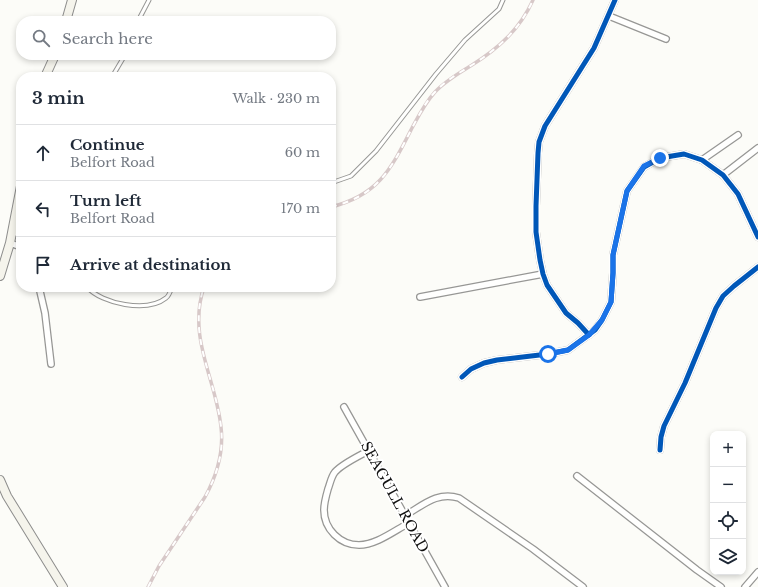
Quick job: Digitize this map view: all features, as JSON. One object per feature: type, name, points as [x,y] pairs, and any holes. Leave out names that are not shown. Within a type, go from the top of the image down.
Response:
[{"type":"main road","points":[[67,16],[72,0]]},
{"type":"main road","points":[[47,72],[53,60]]},
{"type":"main road","points":[[0,276],[10,243],[16,213]]},
{"type":"main road","points":[[0,480],[7,496],[63,587]]},
{"type":"street","points":[[589,335],[566,313],[547,285],[543,274],[536,232],[539,142],[545,126],[594,48],[615,0]]},
{"type":"street","points":[[609,16],[666,39]]},
{"type":"street","points":[[702,160],[738,135]]},
{"type":"street","points":[[723,175],[758,148]]},
{"type":"street","points":[[462,377],[471,369],[484,363],[568,350],[589,335],[602,320],[611,302],[613,255],[627,191],[644,166],[660,158],[684,154],[702,160],[723,175],[738,194],[758,237]]},
{"type":"street","points":[[10,243],[16,245]]},
{"type":"street","points":[[660,450],[664,426],[685,383],[716,308],[723,296],[758,267]]},
{"type":"street","points":[[420,297],[543,274]]},
{"type":"street","points":[[40,292],[45,313],[51,364]]},
{"type":"street","name":"SEAGULL ROAD","points":[[344,407],[406,515],[445,587]]},
{"type":"street","points":[[368,450],[338,470],[332,478],[324,511],[328,528],[339,539],[347,543],[361,545],[368,544],[409,523]]},
{"type":"street","points":[[577,476],[721,587]]},
{"type":"street","points":[[406,515],[433,498],[451,495],[459,498],[533,549],[583,587]]},
{"type":"street","points":[[745,587],[758,572]]},
{"type":"lane","points":[[141,16],[149,0]]},
{"type":"lane","points":[[336,181],[351,176],[376,151],[464,40],[499,9],[503,0]]},
{"type":"lane","points":[[115,72],[122,60]]},
{"type":"lane","points":[[91,292],[107,300],[126,304],[150,306],[167,298],[170,292]]},
{"type":"railway","points":[[336,205],[361,195],[372,188],[382,178],[390,168],[431,96],[457,74],[482,59],[500,45],[522,20],[533,0]]},
{"type":"railway","points":[[148,587],[159,566],[205,497],[219,463],[222,436],[221,427],[214,392],[204,358],[199,323],[200,305],[203,292]]},
{"type":"cycle path","points":[[589,335],[566,313],[547,285],[543,274],[536,232],[538,153],[539,142],[545,126],[594,48],[615,0]]},
{"type":"cycle path","points":[[462,377],[471,369],[484,363],[568,350],[595,330],[611,302],[613,255],[627,191],[644,167],[660,158],[684,154],[702,160],[723,175],[738,194],[758,237]]},
{"type":"cycle path","points":[[660,450],[664,426],[685,383],[716,308],[723,296],[758,267]]},
{"type":"route","points":[[548,354],[568,350],[595,330],[602,320],[611,302],[613,255],[627,191],[644,166],[660,158]]}]
